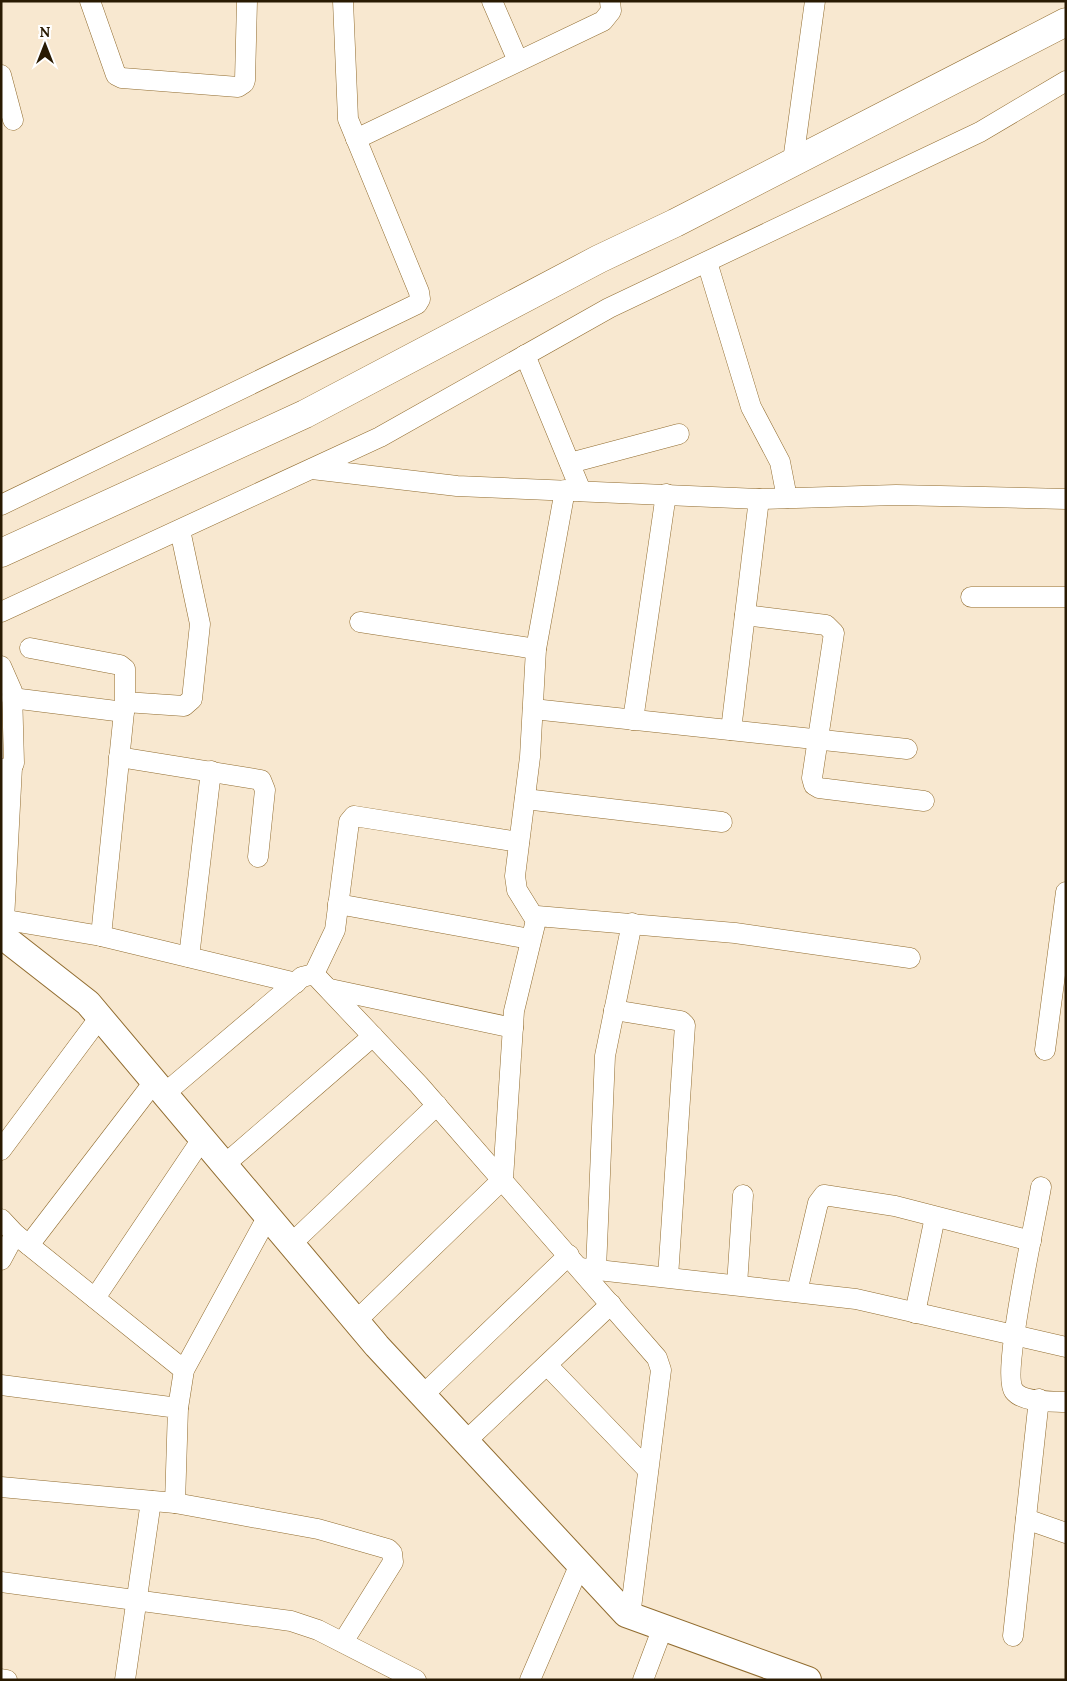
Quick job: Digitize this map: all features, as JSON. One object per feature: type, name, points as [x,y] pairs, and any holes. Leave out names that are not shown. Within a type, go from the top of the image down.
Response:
[{"type":"highway","points":[[1,553],[305,414],[599,259],[674,223],[1066,22]]},
{"type":"main road","points":[[2,925],[88,1003],[356,1321],[423,1396],[626,1614],[808,1680]]},
{"type":"street","points":[[90,1],[116,75],[122,78],[238,87],[245,80],[247,1]]},
{"type":"street","points":[[1,505],[417,304],[420,299],[419,292],[348,119],[344,1]]},
{"type":"street","points":[[492,1],[518,62]]},
{"type":"street","points":[[356,138],[603,20],[610,11],[610,1]]},
{"type":"street","points":[[793,161],[815,1]]},
{"type":"street","points":[[1,75],[12,120]]},
{"type":"street","points":[[1,612],[380,437],[609,308],[980,132],[1066,81]]},
{"type":"street","points":[[706,262],[751,408],[780,462],[786,498]]},
{"type":"street","points":[[356,1321],[502,1179],[513,1028],[534,919],[516,886],[533,709],[536,649],[573,491],[570,463],[525,355]]},
{"type":"street","points":[[570,463],[680,434]]},
{"type":"street","points":[[312,469],[457,486],[759,499],[896,495],[1066,499]]},
{"type":"street","points":[[633,720],[666,494]]},
{"type":"street","points":[[731,730],[759,499]]},
{"type":"street","points":[[12,698],[124,707],[184,706],[192,699],[201,631],[180,530]]},
{"type":"street","points":[[971,597],[1066,597]]},
{"type":"street","points":[[745,615],[826,625],[831,628],[834,638],[816,739],[812,778],[814,785],[819,788],[924,802]]},
{"type":"street","points":[[360,622],[536,649]]},
{"type":"street","points":[[30,648],[120,665],[126,669],[124,707],[101,936]]},
{"type":"street","points":[[1,666],[9,681],[12,698],[14,763],[7,768],[2,925],[101,936],[296,983]]},
{"type":"street","points":[[533,709],[907,749]]},
{"type":"street","points":[[119,757],[261,780],[264,790],[258,857]]},
{"type":"street","points":[[189,957],[211,771]]},
{"type":"street","points":[[525,799],[722,822]]},
{"type":"street","points":[[314,974],[335,930],[349,822],[354,816],[519,842]]},
{"type":"street","points":[[1045,1050],[1065,898]]},
{"type":"street","points":[[338,904],[530,939]]},
{"type":"street","points":[[534,919],[541,914],[735,933],[910,958]]},
{"type":"street","points":[[423,1396],[582,1264],[604,1066],[632,923]]},
{"type":"street","points":[[1,1260],[22,1240],[159,1088],[302,977],[314,974]]},
{"type":"street","points":[[314,974],[330,989],[502,1179],[582,1264],[611,1304],[654,1353],[660,1370],[630,1616]]},
{"type":"street","points":[[330,989],[513,1028]]},
{"type":"street","points":[[614,1010],[681,1021],[685,1025],[668,1278]]},
{"type":"street","points":[[1,1150],[100,1018]]},
{"type":"street","points":[[224,1165],[373,1036]]},
{"type":"street","points":[[291,1244],[437,1105]]},
{"type":"street","points":[[95,1298],[202,1139]]},
{"type":"street","points":[[1042,1187],[1023,1240],[1009,1334],[1012,1384],[1014,1392],[1021,1396],[1066,1402]]},
{"type":"street","points":[[736,1285],[743,1195]]},
{"type":"street","points":[[797,1292],[818,1202],[824,1195],[891,1205],[1023,1240]]},
{"type":"street","points":[[175,1503],[178,1408],[184,1370],[268,1216]]},
{"type":"street","points":[[915,1313],[935,1217]]},
{"type":"street","points":[[1,1219],[22,1240],[184,1370]]},
{"type":"street","points":[[582,1264],[668,1278],[856,1299],[1066,1347]]},
{"type":"street","points":[[466,1441],[611,1304]]},
{"type":"street","points":[[547,1365],[648,1470]]},
{"type":"street","points":[[1,1385],[178,1408]]},
{"type":"street","points":[[1013,1636],[1039,1399]]},
{"type":"street","points":[[1,1487],[175,1503],[318,1529],[388,1549],[392,1553],[393,1562],[342,1642]]},
{"type":"street","points":[[125,1680],[151,1501]]},
{"type":"street","points":[[1026,1519],[1066,1533]]},
{"type":"street","points":[[530,1680],[580,1564]]},
{"type":"street","points":[[1,1582],[291,1621],[318,1630],[416,1680]]},
{"type":"street","points":[[643,1680],[663,1628]]},
{"type":"street","points":[[1,1679],[7,1680]]}]
